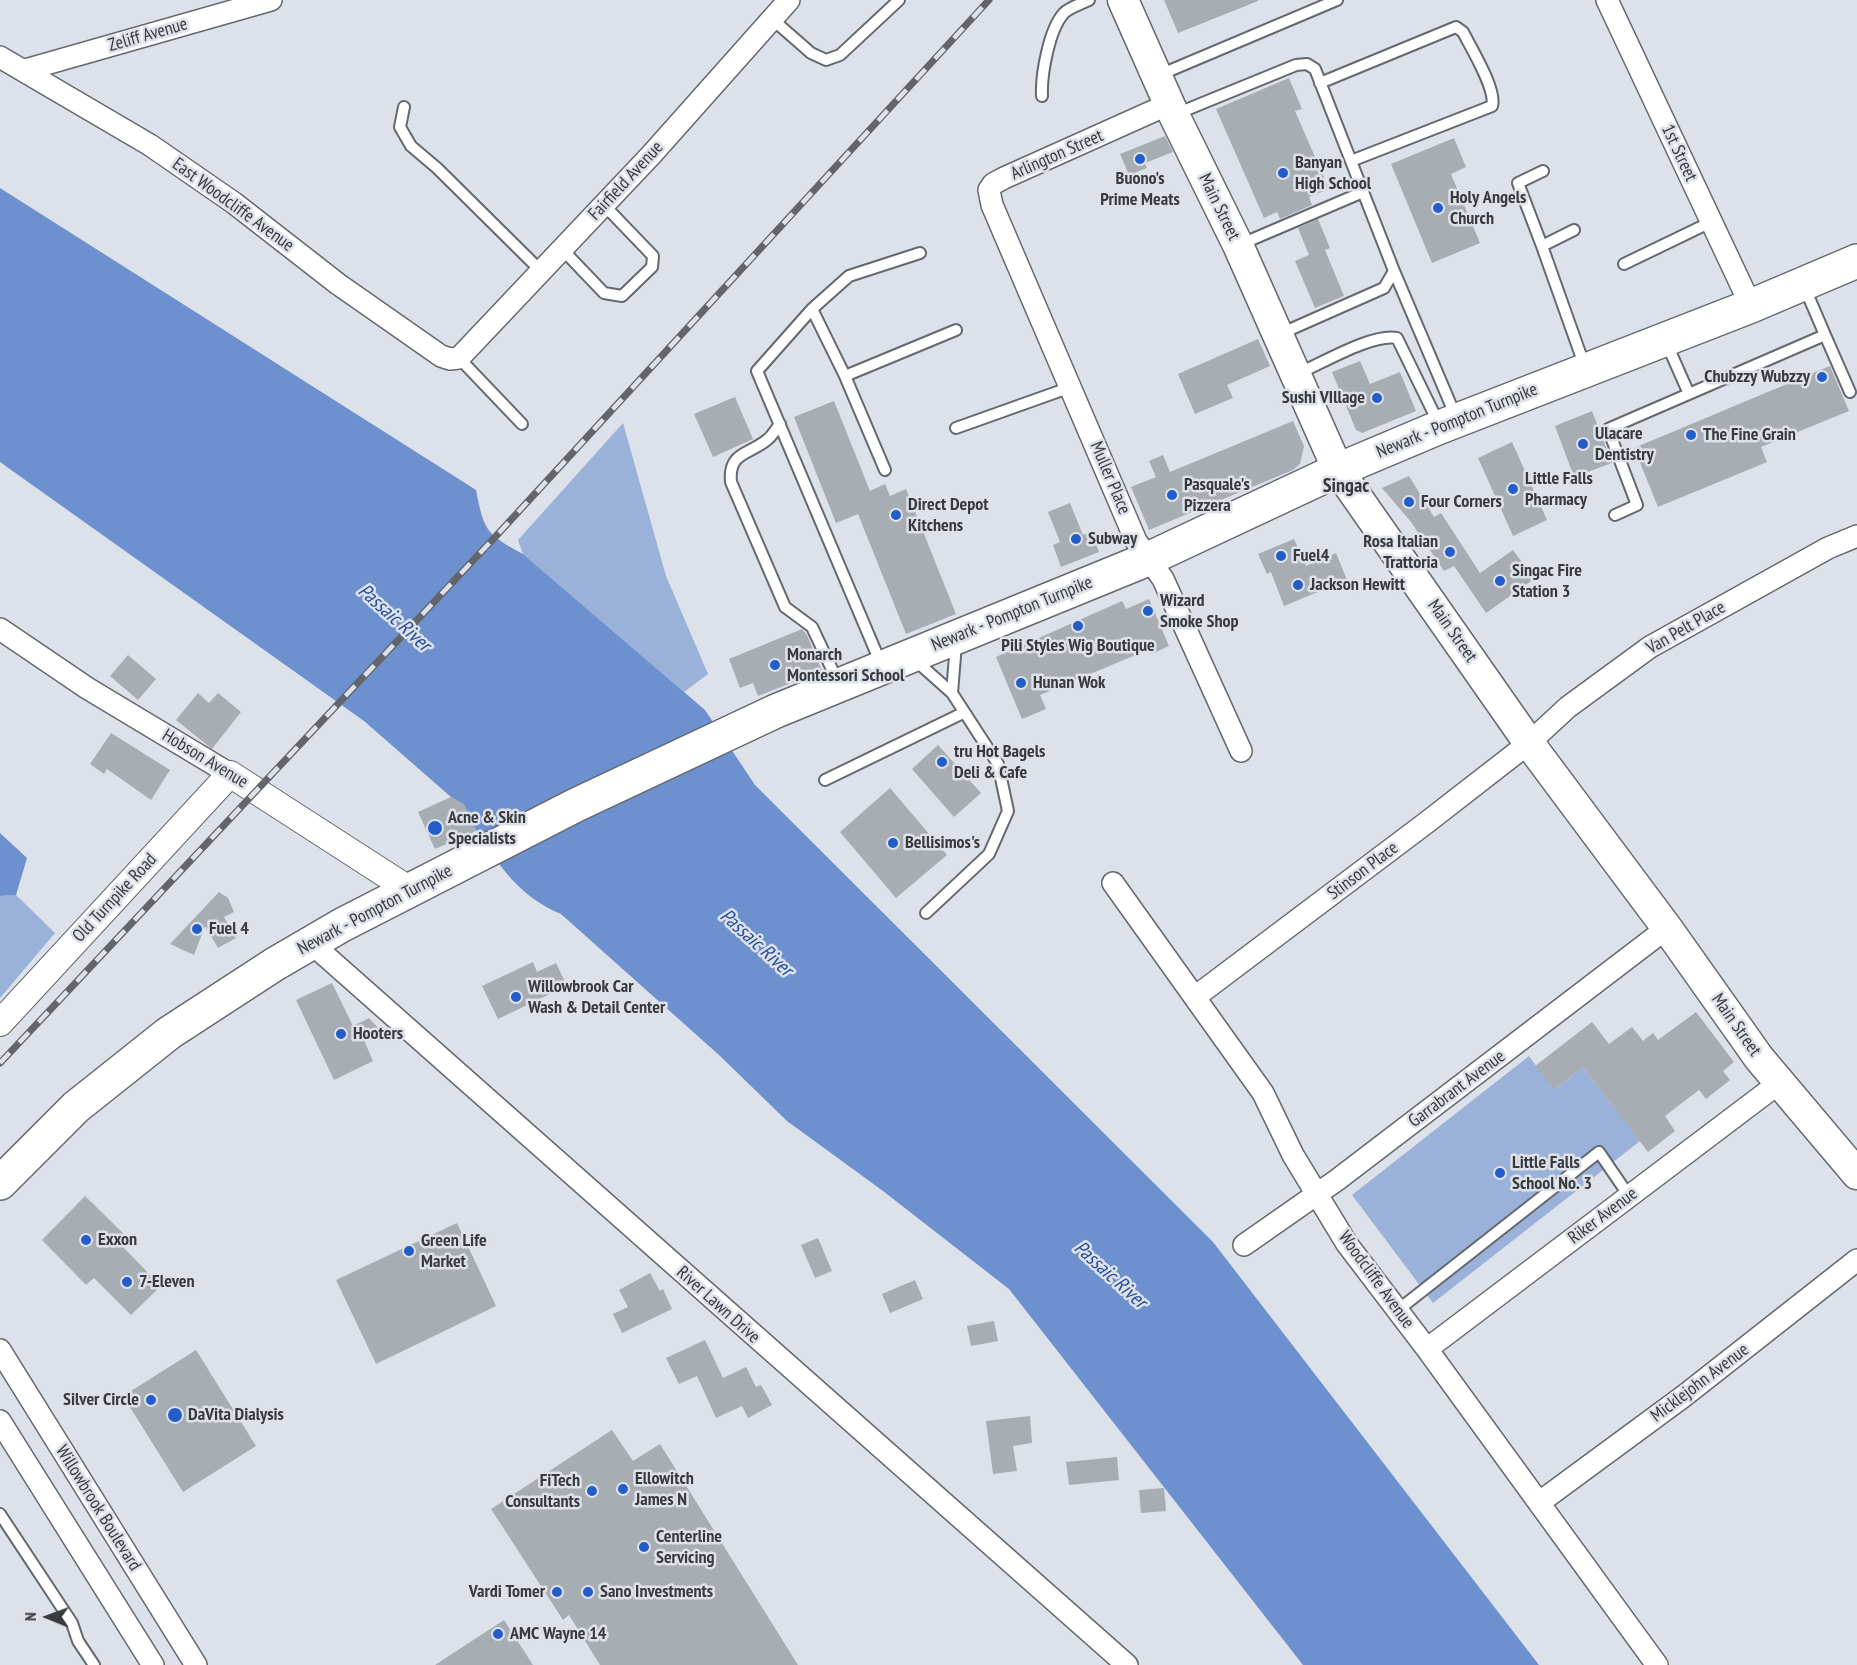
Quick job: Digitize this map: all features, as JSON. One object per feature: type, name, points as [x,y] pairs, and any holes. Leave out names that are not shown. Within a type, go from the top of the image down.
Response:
[{"type":"main road","name":"Main Street","points":[[1123,0],[1172,110],[1238,245],[1276,335],[1338,470],[1529,743],[1779,1083],[1857,1174]]},
{"type":"main road","name":"Newark - Pompton Turnpike","points":[[0,1183],[76,1107],[137,1056],[231,993],[311,943],[576,805],[776,711],[1148,559],[1338,470],[1449,423],[1751,306],[1857,261]]},
{"type":"street","name":"Zeliff Avenue","points":[[25,70],[271,0]]},
{"type":"street","name":"Fairfield Avenue","points":[[459,358],[604,205],[789,0]]},
{"type":"street","name":"1st Street","points":[[1607,0],[1751,306]]},
{"type":"street","name":"East Woodcliffe Avenue","points":[[0,57],[150,145],[234,203],[338,284],[441,356],[459,358]]},
{"type":"street","name":"Arlington Street","points":[[1004,232],[992,205],[989,190],[993,184],[1172,110]]},
{"type":"street","name":"Muller Place","points":[[1004,232],[1136,541],[1163,579],[1241,751]]},
{"type":"street","name":"Van Pelt Place","points":[[1529,743],[1568,707],[1650,647],[1828,548],[1857,536]]},
{"type":"street","name":"Hobson Avenue","points":[[0,629],[87,688],[230,774],[410,890]]},
{"type":"street","name":"Stinson Place","points":[[1195,997],[1529,743]]},
{"type":"street","name":"Old Turnpike Road","points":[[0,1023],[230,774]]},
{"type":"street","name":"Woodcliffe Avenue","points":[[1113,884],[1263,1093],[1293,1155],[1347,1244],[1540,1502],[1657,1665]]},
{"type":"street","name":"Garrabrant Avenue","points":[[1244,1245],[1317,1194],[1667,928]]},
{"type":"street","name":"River Lawn Drive","points":[[311,943],[1128,1665]]},
{"type":"street","name":"Riker Avenue","points":[[1427,1349],[1779,1083]]},
{"type":"street","name":"Micklejohn Avenue","points":[[1540,1502],[1684,1396],[1857,1260]]},
{"type":"street","name":"Willowbrook Boulevard","points":[[0,1350],[196,1665]]},
{"type":"street","name":"Willowbrook Boulevard","points":[[0,1421],[153,1665]]},
{"type":"lane","points":[[771,18],[811,52],[826,60],[840,55],[899,0]]},
{"type":"lane","points":[[1042,96],[1041,80],[1058,19],[1066,10],[1089,0]]},
{"type":"lane","points":[[1157,76],[1337,0]]},
{"type":"lane","points":[[1320,82],[1456,27],[1463,32],[1491,89],[1494,100],[1492,106],[1351,161]]},
{"type":"lane","points":[[1172,110],[1296,65],[1307,64],[1315,69],[1394,271],[1449,423]]},
{"type":"lane","points":[[404,107],[400,127],[411,146],[437,168],[541,271]]},
{"type":"lane","points":[[1543,171],[1518,183],[1587,370]]},
{"type":"lane","points":[[1238,245],[1363,192]]},
{"type":"lane","points":[[562,249],[604,293],[622,296],[652,267],[653,256],[604,205]]},
{"type":"lane","points":[[1624,264],[1711,222]]},
{"type":"lane","points":[[1542,246],[1574,230]]},
{"type":"lane","points":[[920,254],[849,276],[812,309],[757,371],[780,424],[897,661],[952,693],[998,764],[1008,811],[989,854],[926,913]]},
{"type":"lane","points":[[1276,335],[1384,288],[1394,271]]},
{"type":"lane","points":[[1803,284],[1850,392]]},
{"type":"lane","points":[[812,309],[845,376],[885,470]]},
{"type":"lane","points":[[845,376],[956,330]]},
{"type":"lane","points":[[1615,514],[1636,505],[1608,429],[1825,335]]},
{"type":"lane","points":[[1294,375],[1372,341],[1390,337],[1397,338],[1449,423]]},
{"type":"lane","points":[[1665,339],[1689,394]]},
{"type":"lane","points":[[459,358],[522,424]]},
{"type":"lane","points":[[956,428],[1071,387]]},
{"type":"lane","points":[[780,424],[768,439],[740,456],[730,471],[731,482],[785,607],[812,627],[839,685]]},
{"type":"lane","points":[[952,693],[957,637]]},
{"type":"lane","points":[[825,780],[963,713]]},
{"type":"lane","points":[[1398,1310],[1599,1152],[1629,1196]]},
{"type":"lane","points":[[0,1514],[72,1623],[78,1641],[94,1665]]},
{"type":"shaded area","points":[[623,423],[666,576],[708,674],[684,692],[523,554],[518,540]]},
{"type":"shaded area","points":[[16,895],[55,933],[0,998],[0,896]]},
{"type":"shaded area","name":"Little Falls School No. 3","points":[[1529,1056],[1554,1090],[1583,1067],[1640,1141],[1433,1303],[1352,1195]]},
{"type":"water","name":"Passaic River","points":[[0,188],[476,490],[485,523],[494,536],[523,554],[705,710],[755,785],[1213,1242],[1539,1665],[1303,1665],[1009,1289],[883,1191],[787,1121],[719,1055],[561,914],[547,908],[524,891],[494,858],[461,805],[364,721],[0,462]]},
{"type":"water","points":[[0,833],[27,858],[16,895],[0,896]]},
{"type":"building","points":[[1164,0],[1258,0],[1258,1],[1178,33]]},
{"type":"building","points":[[1289,78],[1302,109],[1295,111],[1329,189],[1309,197],[1312,205],[1280,219],[1277,212],[1264,218],[1216,109]]},
{"type":"building","name":"Buono's Prime Meats","points":[[1165,136],[1173,152],[1145,163],[1147,168],[1129,175],[1120,154]]},
{"type":"building","name":"Holy Angels Church","points":[[1454,138],[1466,167],[1451,174],[1480,243],[1432,263],[1391,164]]},
{"type":"building","points":[[1318,219],[1330,248],[1325,250],[1344,296],[1315,308],[1295,261],[1309,255],[1298,228]]},
{"type":"building","points":[[1258,339],[1270,366],[1227,385],[1233,398],[1195,414],[1178,374]]},
{"type":"building","name":"Sushi VIllage","points":[[1360,361],[1370,384],[1400,372],[1416,411],[1362,433],[1356,430],[1332,372]]},
{"type":"building","points":[[1830,366],[1849,411],[1761,447],[1767,462],[1658,507],[1634,448]]},
{"type":"building","points":[[735,397],[753,439],[713,457],[694,414]]},
{"type":"building","name":"Direct Depot Kitchens","points":[[834,401],[870,491],[885,484],[890,496],[906,489],[956,614],[906,634],[858,514],[836,523],[794,417]]},
{"type":"building","name":"Ulacare Dentistry","points":[[1592,411],[1612,463],[1574,477],[1555,426]]},
{"type":"building","points":[[1293,421],[1304,446],[1300,464],[1293,470],[1149,530],[1131,487],[1156,477],[1149,461],[1163,455],[1170,472]]},
{"type":"building","name":"Little Falls Pharmacy","points":[[1512,442],[1547,520],[1513,536],[1478,458]]},
{"type":"building","points":[[1409,476],[1434,517],[1441,513],[1480,573],[1513,550],[1534,579],[1486,613],[1454,566],[1444,571],[1411,522],[1382,488]]},
{"type":"building","name":"Subway","points":[[1070,503],[1083,535],[1091,532],[1099,552],[1061,567],[1053,545],[1060,542],[1048,512]]},
{"type":"building","points":[[1294,539],[1306,566],[1336,553],[1347,580],[1284,606],[1271,572],[1267,574],[1258,554]]},
{"type":"building","points":[[1149,599],[1169,646],[1152,654],[1150,649],[1040,695],[1046,709],[1022,719],[996,657],[1122,601],[1126,609]]},
{"type":"building","name":"Monarch Montessori School","points":[[802,629],[807,635],[822,671],[758,696],[753,683],[740,688],[729,659]]},
{"type":"building","points":[[128,655],[156,679],[138,700],[110,676]]},
{"type":"building","points":[[198,693],[209,703],[218,693],[241,712],[212,749],[176,720]]},
{"type":"building","points":[[111,733],[170,770],[151,800],[107,769],[104,774],[90,764]]},
{"type":"building","points":[[938,745],[981,793],[954,817],[912,769]]},
{"type":"building","name":"Bellisimos's","points":[[890,788],[947,855],[896,898],[840,832]]},
{"type":"building","points":[[451,797],[464,804],[476,831],[435,849],[418,812]]},
{"type":"building","name":"Fuel 4","points":[[219,892],[228,898],[234,912],[224,917],[236,938],[218,948],[205,926],[194,955],[170,944]]},
{"type":"building","name":"Willowbrook Car Wash & Detail Center","points":[[533,962],[537,972],[556,963],[567,986],[498,1019],[482,986]]},
{"type":"building","name":"Hooters","points":[[332,983],[353,1026],[369,1018],[380,1030],[363,1038],[373,1061],[334,1080],[296,1000]]},
{"type":"building","name":"Little Falls School No. 3","points":[[1696,1012],[1734,1062],[1723,1071],[1730,1080],[1706,1099],[1699,1090],[1665,1116],[1675,1131],[1648,1152],[1583,1067],[1554,1090],[1535,1066],[1592,1022],[1609,1044],[1632,1027],[1643,1041],[1653,1033],[1658,1040]]},
{"type":"building","name":"Exxon","points":[[85,1196],[130,1240],[123,1247],[161,1286],[131,1315],[94,1278],[86,1285],[42,1240]]},
{"type":"building","points":[[457,1223],[496,1306],[376,1364],[336,1280]]},
{"type":"building","points":[[818,1238],[832,1271],[815,1278],[801,1245]]},
{"type":"building","points":[[650,1273],[660,1291],[663,1289],[672,1309],[622,1333],[613,1314],[628,1307],[619,1290]]},
{"type":"building","points":[[915,1280],[923,1299],[890,1313],[882,1294]]},
{"type":"building","points":[[994,1321],[998,1341],[971,1346],[967,1326]]},
{"type":"building","points":[[705,1340],[723,1378],[746,1367],[756,1387],[761,1385],[772,1405],[748,1418],[742,1406],[716,1418],[697,1376],[679,1384],[666,1358]]},
{"type":"building","points":[[196,1350],[256,1446],[183,1492],[123,1396]]},
{"type":"building","points":[[1030,1416],[1032,1443],[1013,1446],[1017,1471],[993,1474],[986,1421]]},
{"type":"building","points":[[612,1430],[633,1461],[660,1444],[798,1665],[600,1665],[569,1615],[563,1620],[491,1509]]},
{"type":"building","points":[[1117,1457],[1119,1480],[1069,1485],[1066,1462]]},
{"type":"building","points":[[1164,1488],[1166,1511],[1141,1513],[1139,1490]]},
{"type":"building","name":"AMC Wayne 14","points":[[504,1620],[533,1665],[435,1665]]},
{"type":"railway","points":[[0,1063],[497,535],[989,0]]},
{"type":"place","name":"Buono's Prime Meats","points":[[1140,159]]},
{"type":"place","name":"Banyan High School","points":[[1283,173]]},
{"type":"place","name":"Holy Angels Church","points":[[1438,208]]},
{"type":"place","name":"Chubzzy Wubzzy","points":[[1822,377]]},
{"type":"place","name":"Sushi VIllage","points":[[1377,398]]},
{"type":"place","name":"The Fine Grain","points":[[1691,435]]},
{"type":"place","name":"Ulacare Dentistry","points":[[1583,444]]},
{"type":"place","name":"Little Falls Pharmacy","points":[[1513,489]]},
{"type":"place","name":"Pasquale's Pizzera","points":[[1172,495]]},
{"type":"place","name":"Four Corners","points":[[1409,502]]},
{"type":"place","name":"Direct Depot Kitchens","points":[[896,515]]},
{"type":"place","name":"Subway","points":[[1076,539]]},
{"type":"place","name":"Rosa Italian Trattoria","points":[[1450,552]]},
{"type":"place","name":"Fuel4","points":[[1281,556]]},
{"type":"place","name":"Singac Fire Station 3","points":[[1500,581]]},
{"type":"place","name":"Jackson Hewitt","points":[[1298,585]]},
{"type":"place","name":"Wizard Smoke Shop","points":[[1148,611]]},
{"type":"place","name":"Pili Styles Wig Boutique","points":[[1078,626]]},
{"type":"place","name":"Monarch Montessori School","points":[[775,665]]},
{"type":"place","name":"Hunan Wok","points":[[1021,683]]},
{"type":"place","name":"tru Hot Bagels Deli & Cafe","points":[[942,762]]},
{"type":"place","name":"Acne & Skin Specialists","points":[[435,828]]},
{"type":"place","name":"Bellisimos's","points":[[893,843]]},
{"type":"place","name":"Fuel 4","points":[[197,929]]},
{"type":"place","name":"Willowbrook Car Wash & Detail Center","points":[[516,997]]},
{"type":"place","name":"Hooters","points":[[341,1034]]},
{"type":"place","name":"Little Falls School No. 3","points":[[1500,1173]]},
{"type":"place","name":"Exxon","points":[[86,1240]]},
{"type":"place","name":"Green Life Market","points":[[409,1251]]},
{"type":"place","name":"7-Eleven","points":[[127,1282]]},
{"type":"place","name":"Silver Circle","points":[[151,1400]]},
{"type":"place","name":"DaVita Dialysis","points":[[175,1415]]},
{"type":"place","name":"Ellowitch James N","points":[[623,1489]]},
{"type":"place","name":"FiTech Consultants","points":[[592,1491]]},
{"type":"place","name":"Centerline Servicing","points":[[644,1547]]},
{"type":"place","name":"Vardi Tomer","points":[[557,1592]]},
{"type":"place","name":"Sano Investments","points":[[588,1592]]},
{"type":"place","name":"AMC Wayne 14","points":[[498,1634]]},
{"type":"district","name":"Singac","points":[[1346,486]]}]
